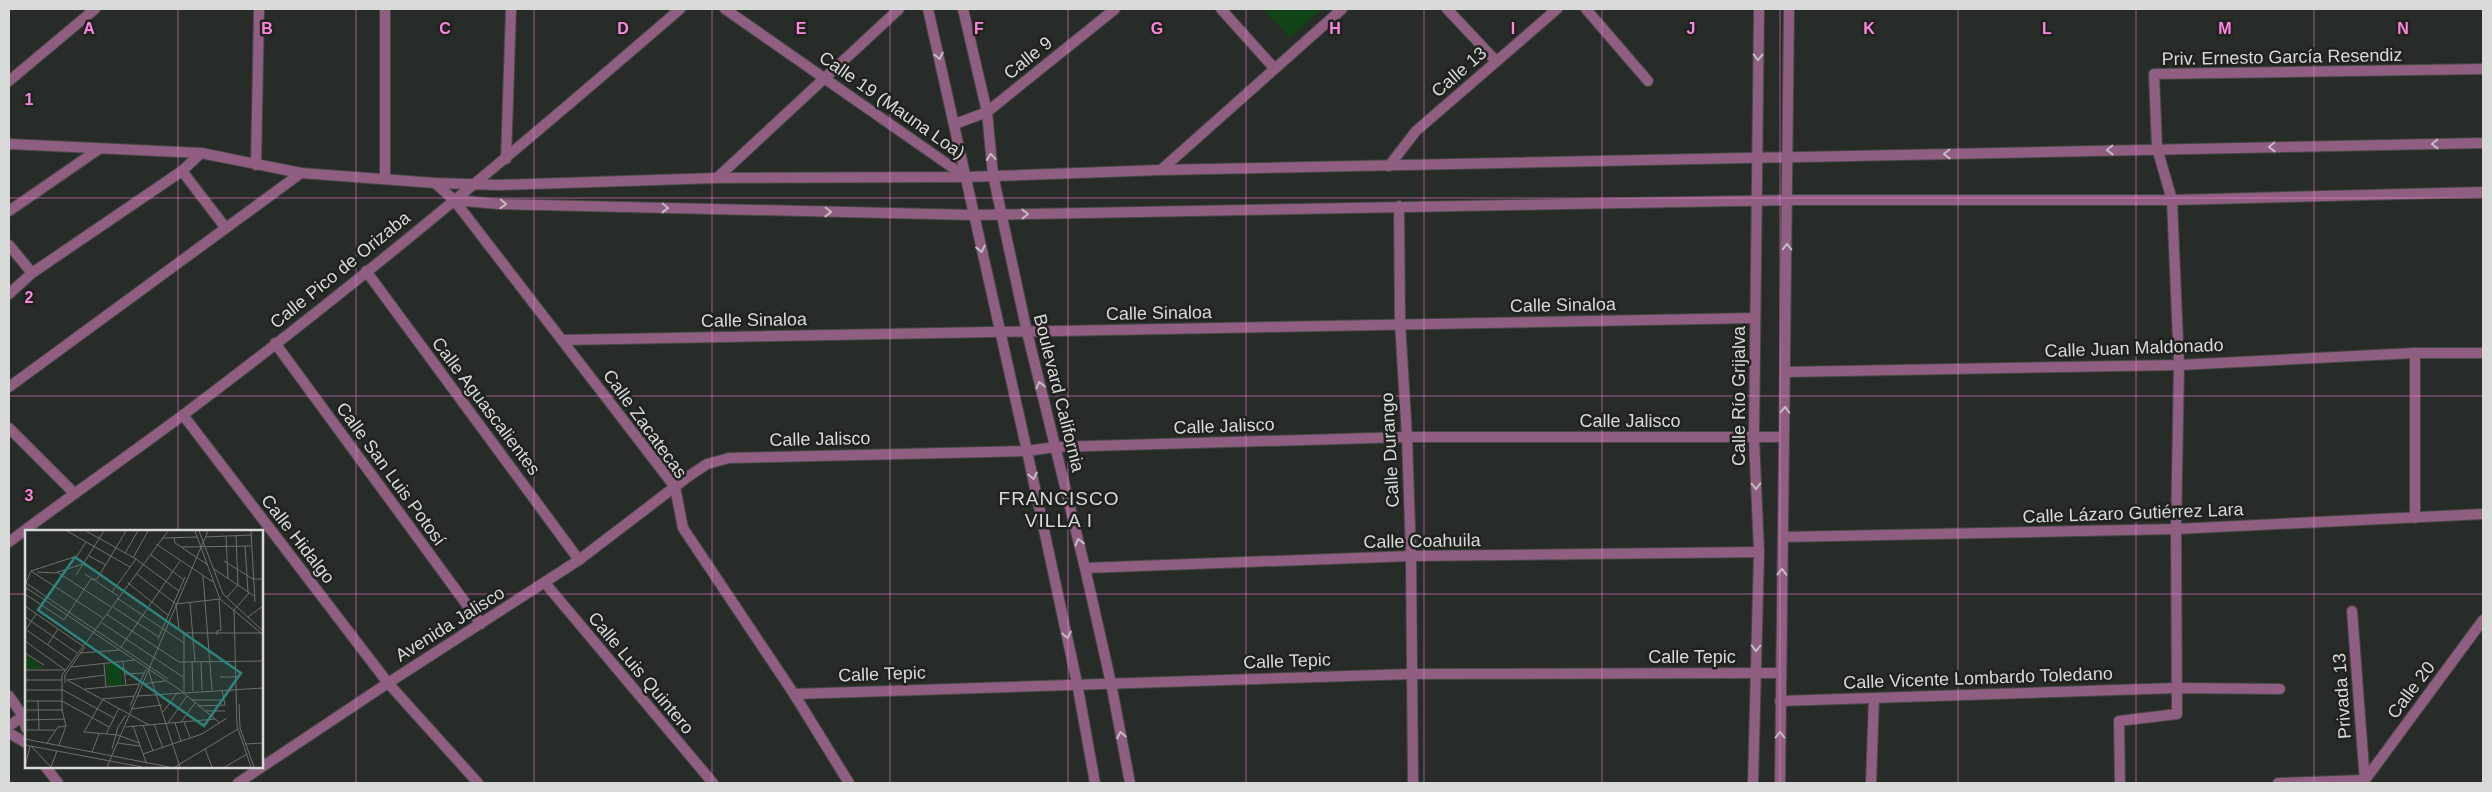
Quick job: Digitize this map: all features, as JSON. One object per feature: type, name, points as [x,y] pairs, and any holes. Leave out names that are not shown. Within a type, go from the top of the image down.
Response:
[{"type":"street","points":[[9,81],[95,9]]},
{"type":"street","points":[[256,165],[259,9]]},
{"type":"street","points":[[385,9],[385,178]]},
{"type":"street","points":[[506,159],[511,9]]},
{"type":"street","name":"Calle Pico de Orizaba","points":[[9,542],[183,415],[366,271],[506,159],[680,9]]},
{"type":"street","name":"Calle 19 (Mauna Loa)","points":[[725,9],[966,177]]},
{"type":"street","points":[[717,178],[823,77],[899,9]]},
{"type":"street","points":[[928,9],[955,124],[999,333],[1027,451],[1077,683],[1095,783]]},
{"type":"street","name":"Boulevard California","points":[[963,9],[987,112],[992,175],[1027,332],[1085,568],[1111,683],[1130,783]]},
{"type":"street","name":"Calle 9","points":[[955,124],[987,112],[1115,9]]},
{"type":"street","points":[[1220,9],[1274,68]]},
{"type":"street","points":[[1161,170],[1342,9]]},
{"type":"street","points":[[1447,9],[1496,61]]},
{"type":"street","name":"Calle 13","points":[[1389,166],[1416,131],[1557,9]]},
{"type":"street","points":[[1586,9],[1648,81]]},
{"type":"street","name":"Calle Río Grijalva","points":[[1753,783],[1759,552],[1754,437],[1758,9]]},
{"type":"street","points":[[1780,783],[1789,9]]},
{"type":"street","name":"Priv. Ernesto García Resendiz","points":[[2157,148],[2154,74],[2483,69]]},
{"type":"street","points":[[9,144],[200,153],[301,173],[385,178],[435,184],[475,184],[717,178],[966,177],[1161,170],[1788,158],[2157,148],[2483,143]]},
{"type":"street","points":[[9,212],[99,148]]},
{"type":"street","points":[[2120,783],[2118,722],[2177,714],[2176,529],[2179,365],[2172,200],[2157,148]]},
{"type":"street","points":[[9,294],[32,273],[182,171],[200,153]]},
{"type":"street","points":[[182,171],[225,227]]},
{"type":"street","points":[[9,387],[301,173]]},
{"type":"street","name":"Calle Zacatecas","points":[[435,184],[454,200],[674,486],[683,528],[794,694],[849,783]]},
{"type":"street","points":[[454,200],[498,204],[1002,215],[1756,200],[2172,200],[2483,192]]},
{"type":"street","name":"Calle Durango","points":[[1398,206],[1400,324],[1407,437],[1411,556],[1413,783]]},
{"type":"street","points":[[9,245],[32,273]]},
{"type":"street","name":"Calle Aguascalientes","points":[[366,271],[579,560]]},
{"type":"street","name":"Calle Sinaloa","points":[[562,340],[1755,318]]},
{"type":"street","name":"Calle San Luis Potosí","points":[[275,343],[481,624]]},
{"type":"street","points":[[2415,353],[2415,518]]},
{"type":"street","name":"Calle Juan Maldonado","points":[[1786,372],[2179,365],[2415,353],[2483,353]]},
{"type":"street","name":"Calle Hidalgo","points":[[183,415],[388,683],[478,783]]},
{"type":"street","points":[[9,428],[74,493]]},
{"type":"street","name":"Calle Jalisco","points":[[674,486],[707,464],[729,458],[1027,451],[1056,448],[1407,437],[1784,437]]},
{"type":"street","name":"Avenida Jalisco","points":[[238,783],[388,683],[579,560],[674,486]]},
{"type":"street","name":"Calle Lázaro Gutiérrez Lara","points":[[1783,536],[2176,529],[2483,514]]},
{"type":"street","name":"Calle Coahuila","points":[[1085,568],[1411,556],[1759,552]]},
{"type":"street","name":"Calle Luis Quintero","points":[[545,583],[713,783]]},
{"type":"street","name":"Privada 13","points":[[2352,611],[2365,781]]},
{"type":"street","name":"Calle 20","points":[[2365,781],[2483,620]]},
{"type":"street","name":"Calle Tepic","points":[[794,694],[1077,683],[1411,674],[1780,673]]},
{"type":"street","name":"Calle Vicente Lombardo Toledano","points":[[1780,701],[2176,688],[2280,689]]},
{"type":"street","points":[[9,696],[25,715],[9,726]]},
{"type":"street","points":[[1871,783],[1874,698]]},
{"type":"street","points":[[9,733],[25,742]]},
{"type":"street","points":[[46,767],[58,783]]},
{"type":"street","points":[[2278,783],[2365,781]]},
{"type":"green space","points":[[1263,9],[1322,9],[1290,38]]},
{"type":"district","name":"FRANCISCO VILLA I","points":[[1059,509]]}]
